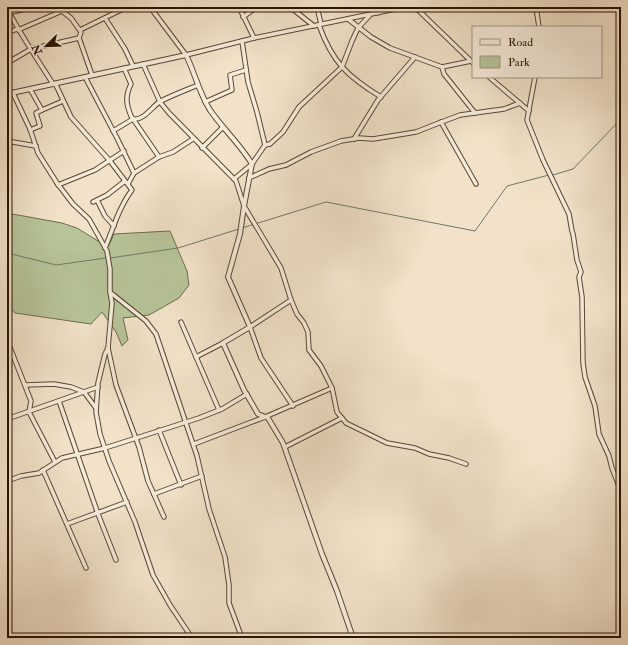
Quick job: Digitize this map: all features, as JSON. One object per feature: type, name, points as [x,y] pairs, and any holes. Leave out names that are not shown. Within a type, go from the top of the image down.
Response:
[{"type":"street","points":[[29,7],[26,9],[8,12],[53,84],[56,85],[71,117],[110,161],[132,190],[105,248]]},
{"type":"street","points":[[80,30],[127,7]]},
{"type":"street","points":[[150,7],[186,55],[205,102],[228,134],[236,140],[252,164],[240,234],[228,277],[250,326],[261,358],[293,406]]},
{"type":"street","points":[[239,7],[254,38]]},
{"type":"street","points":[[244,17],[256,7]]},
{"type":"street","points":[[290,7],[318,25]]},
{"type":"street","points":[[317,7],[318,25],[330,52],[349,75],[381,97]]},
{"type":"street","points":[[377,7],[378,13]]},
{"type":"street","points":[[7,94],[186,55],[254,38],[405,7]]},
{"type":"street","points":[[415,7],[472,62]]},
{"type":"street","points":[[536,7],[539,26]]},
{"type":"street","points":[[7,33],[62,11],[71,18],[81,32],[79,38],[92,75]]},
{"type":"street","points":[[234,180],[252,164],[265,145],[270,144],[283,132],[299,107],[342,67],[358,28],[371,15]]},
{"type":"street","points":[[105,18],[125,49],[133,66]]},
{"type":"street","points":[[348,19],[358,28],[390,48],[442,67],[472,62]]},
{"type":"street","points":[[7,63],[31,49],[79,38]]},
{"type":"street","points":[[242,41],[248,82],[265,145]]},
{"type":"street","points":[[354,139],[381,97],[415,57]]},
{"type":"street","points":[[143,64],[160,102],[193,139],[236,181],[244,206],[281,268],[290,300],[308,332],[308,350],[321,366],[332,388],[337,412],[346,423],[387,443],[415,448],[429,454],[449,458],[466,464]]},
{"type":"street","points":[[442,67],[444,74],[475,113]]},
{"type":"street","points":[[124,68],[131,84],[126,98],[128,110],[159,157]]},
{"type":"street","points":[[205,102],[232,90],[230,75],[246,70]]},
{"type":"street","points":[[85,77],[134,173]]},
{"type":"street","points":[[490,78],[529,111]]},
{"type":"street","points":[[535,78],[527,120],[543,160],[569,214],[575,240],[577,260],[581,272],[579,277],[582,297],[583,363],[585,377],[595,406],[599,434],[609,456],[619,486],[618,525],[621,547]]},
{"type":"street","points":[[113,131],[133,119],[144,115],[160,102],[198,85]]},
{"type":"street","points":[[30,89],[42,110]]},
{"type":"street","points":[[13,93],[30,130],[38,153],[58,185],[73,204],[89,219],[105,248],[110,269],[110,292],[112,303],[108,348],[116,385],[135,438],[148,481],[164,517]]},
{"type":"street","points":[[30,130],[40,126],[36,113],[63,100]]},
{"type":"street","points":[[249,178],[269,169],[286,165],[311,152],[341,142],[354,139],[373,139],[416,132],[460,115],[504,109],[520,103]]},
{"type":"street","points":[[441,122],[476,184]]},
{"type":"street","points":[[202,148],[223,127]]},
{"type":"street","points":[[93,202],[115,190],[126,182],[134,173],[159,157],[173,152],[193,139]]},
{"type":"street","points":[[7,141],[36,146]]},
{"type":"street","points":[[58,185],[95,170],[124,151]]},
{"type":"street","points":[[97,200],[105,216],[114,226]]},
{"type":"street","points":[[110,292],[146,321],[156,334],[194,444],[209,509],[225,557],[229,585],[229,603],[242,638]]},
{"type":"street","points":[[196,357],[223,344],[290,300]]},
{"type":"street","points":[[181,322],[220,410]]},
{"type":"street","points":[[7,340],[31,401],[29,412],[55,462]]},
{"type":"street","points":[[223,344],[258,414],[268,418],[285,447],[353,638]]},
{"type":"street","points":[[108,348],[105,354],[98,387],[96,408],[100,434],[154,575],[170,605],[192,638]]},
{"type":"street","points":[[25,384],[54,384],[71,387],[84,392],[96,408]]},
{"type":"street","points":[[7,419],[98,387]]},
{"type":"street","points":[[194,444],[266,417],[332,388]]},
{"type":"street","points":[[7,481],[21,476],[39,473],[62,458],[105,448],[220,410],[247,394]]},
{"type":"street","points":[[59,401],[97,513],[116,560]]},
{"type":"street","points":[[285,447],[342,418]]},
{"type":"street","points":[[159,430],[181,484]]},
{"type":"street","points":[[44,470],[86,568]]},
{"type":"street","points":[[154,494],[202,476]]},
{"type":"street","points":[[67,524],[127,502]]},
{"type":"green space","points":[[7,213],[62,223],[77,228],[108,247],[114,234],[170,231],[187,271],[189,285],[179,298],[149,315],[123,318],[128,340],[122,346],[116,332],[102,312],[91,324],[15,313],[7,304]]},
{"type":"waterway","points":[[553,175],[573,169],[621,119]]},
{"type":"waterway","points":[[242,228],[326,202],[475,231],[507,186],[549,175]]},
{"type":"waterway","points":[[110,258],[178,248],[239,229]]},
{"type":"waterway","points":[[7,253],[56,265],[106,258]]}]
